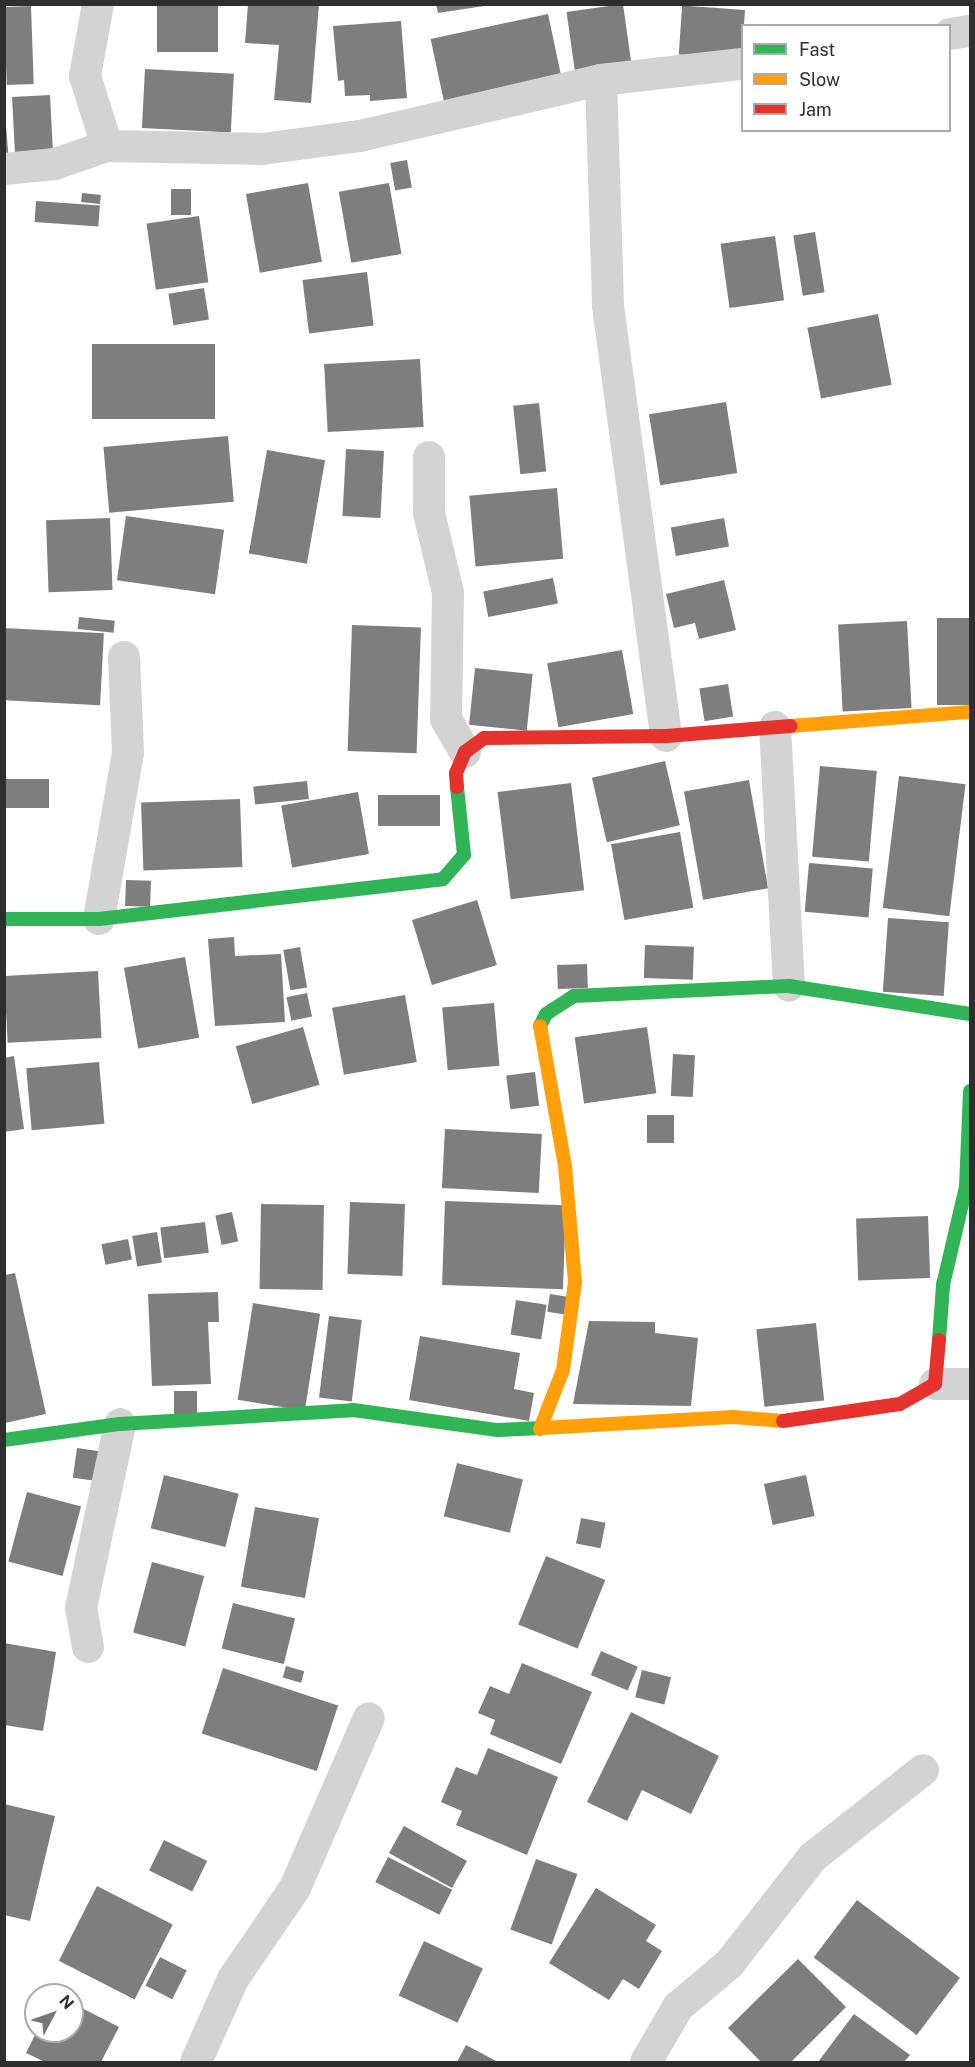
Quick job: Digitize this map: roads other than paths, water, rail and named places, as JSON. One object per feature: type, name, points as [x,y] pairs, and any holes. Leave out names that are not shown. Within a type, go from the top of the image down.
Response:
[{"type":"street","points":[[98,4],[84,76],[107,146]]},
{"type":"street","points":[[951,34],[970,32]]},
{"type":"street","points":[[4,169],[55,164],[107,146],[262,149],[360,136],[601,80],[741,64]]},
{"type":"street","points":[[601,80],[608,306],[666,736]]},
{"type":"street","points":[[429,457],[429,513],[448,593],[446,719],[465,752]]},
{"type":"street","points":[[99,920],[128,752],[124,657]]},
{"type":"street","points":[[4,919],[99,920],[443,879],[464,855],[456,772],[465,752],[484,738],[666,736],[970,712]]},
{"type":"street","points":[[775,727],[789,986]]},
{"type":"street","points":[[540,1429],[563,1370],[575,1282],[565,1166],[540,1025],[546,1014],[574,996],[789,986],[970,1014]]},
{"type":"street","points":[[935,1384],[943,1285],[966,1187],[970,1091]]},
{"type":"street","points":[[4,1440],[120,1424],[353,1410],[498,1430],[866,1413],[900,1404],[935,1384],[970,1384]]},
{"type":"street","points":[[88,1647],[81,1608],[120,1424]]},
{"type":"street","points":[[196,2062],[233,1979],[295,1888],[369,1718]]},
{"type":"street","points":[[646,2062],[678,2007],[729,1964],[813,1857],[923,1770]]}]
